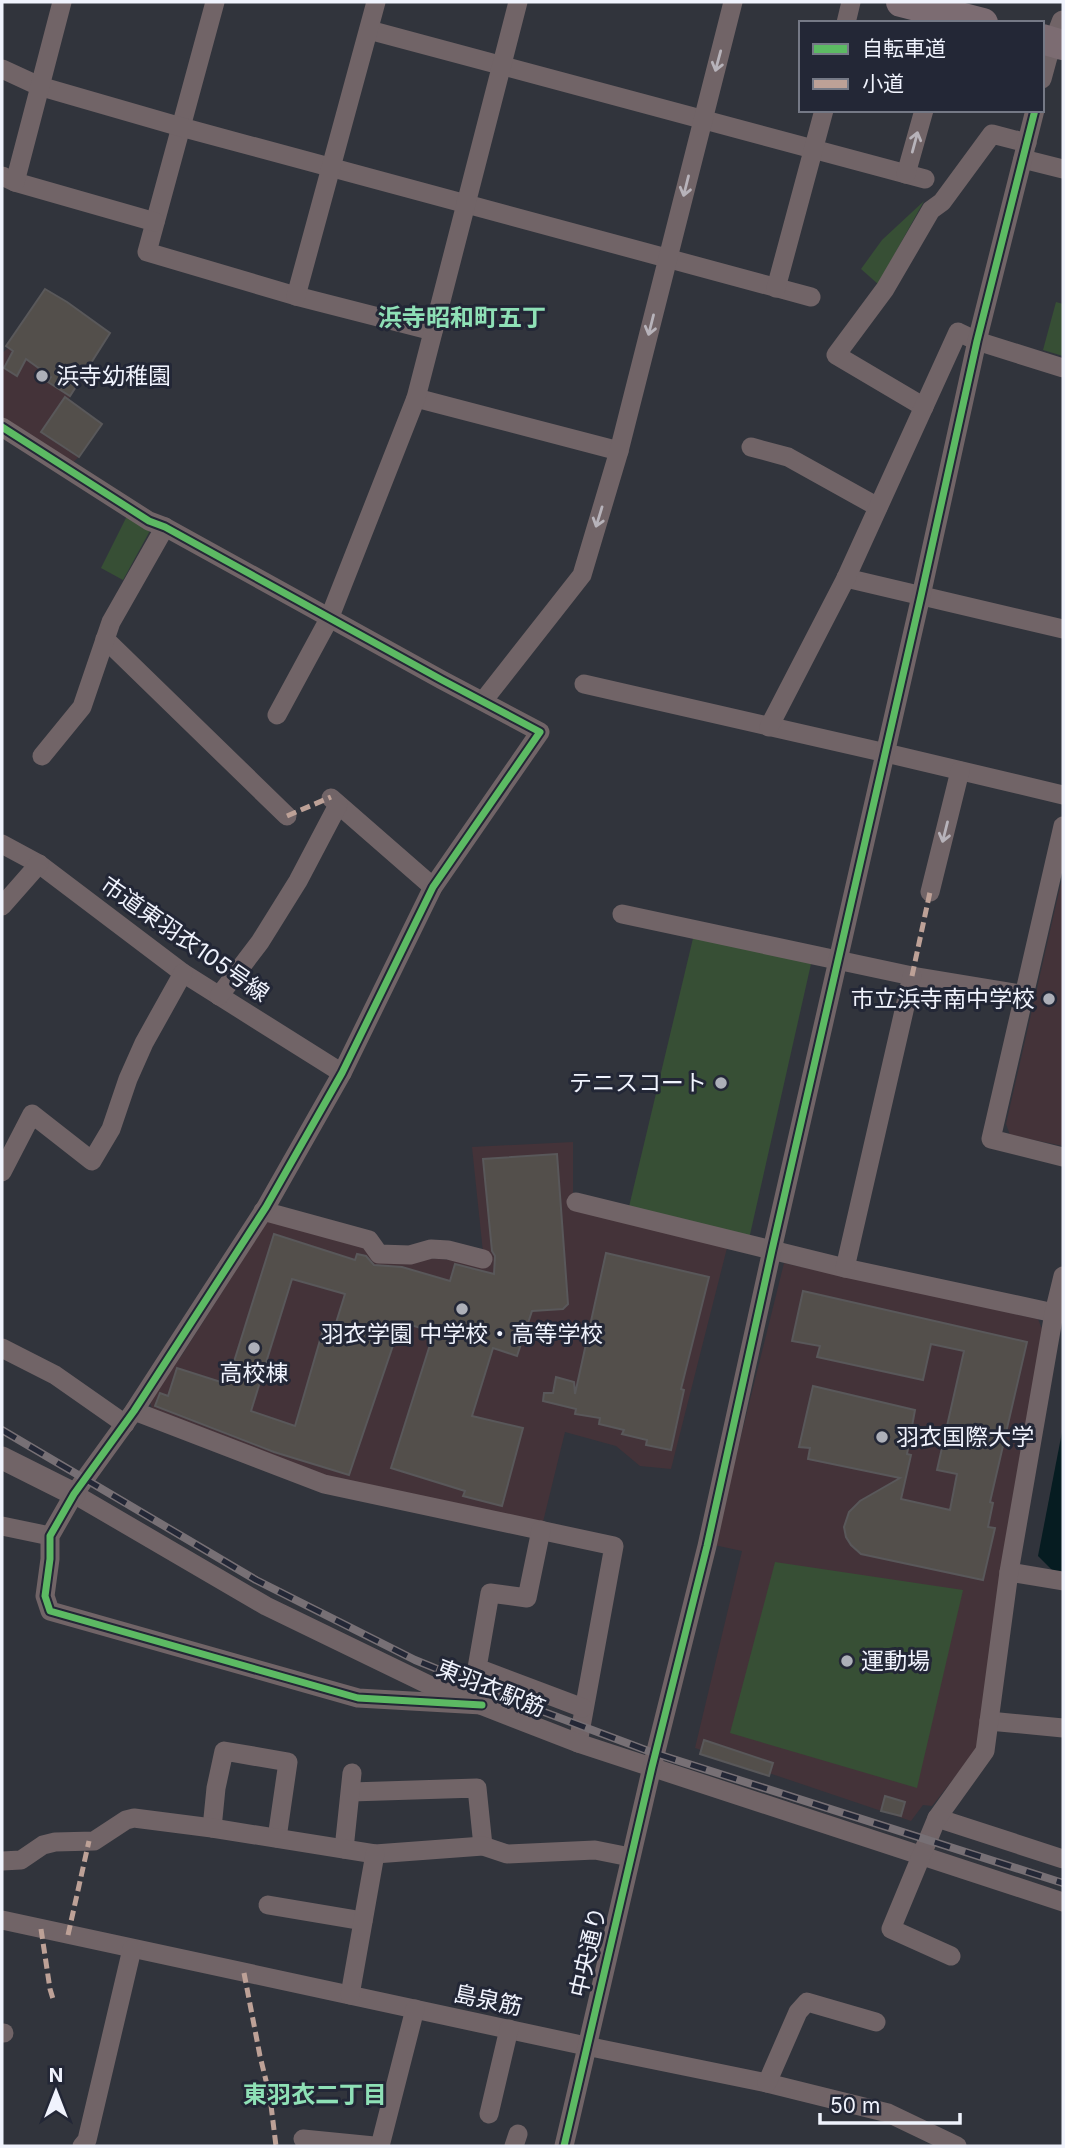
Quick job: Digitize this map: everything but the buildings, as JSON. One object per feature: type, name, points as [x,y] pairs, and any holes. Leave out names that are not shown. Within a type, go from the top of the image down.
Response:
[{"type":"main road","points":[[901,2],[976,21]]},
{"type":"street","points":[[62,2],[39,86],[8,179],[155,222]]},
{"type":"street","points":[[215,2],[147,252],[296,296],[433,331]]},
{"type":"street","points":[[296,296],[376,2]]},
{"type":"street","points":[[277,715],[329,619],[416,398],[518,2]]},
{"type":"street","points":[[483,701],[582,575],[619,451],[733,2]]},
{"type":"street","points":[[846,21],[851,2]]},
{"type":"street","points":[[369,30],[915,176],[924,112]]},
{"type":"street","points":[[1044,72],[1056,37]]},
{"type":"street","points":[[2,69],[39,86],[181,127],[811,297]]},
{"type":"street","points":[[776,288],[824,112]]},
{"type":"street","name":"中央通り","points":[[564,2146],[630,1857],[707,1546],[977,341],[1035,112]]},
{"type":"street","points":[[924,408],[836,355],[884,289],[931,210],[943,202],[992,134],[1063,169]]},
{"type":"street","points":[[769,727],[845,578],[958,332],[977,341],[1063,368]]},
{"type":"street","points":[[416,398],[619,451]]},
{"type":"street","points":[[2,427],[149,521],[165,527],[540,732],[433,887],[342,1073],[263,1211],[130,1418],[74,1494],[50,1536],[45,1596],[50,1611],[358,1698],[482,1705]]},
{"type":"street","points":[[751,447],[788,457],[878,507]]},
{"type":"street","points":[[42,756],[82,707],[111,622],[165,527]]},
{"type":"street","points":[[845,578],[1063,629]]},
{"type":"street","points":[[105,639],[287,816]]},
{"type":"street","points":[[584,684],[1063,795]]},
{"type":"street","points":[[930,892],[960,771]]},
{"type":"street","points":[[219,996],[260,942],[298,881],[335,801],[433,887]]},
{"type":"street","points":[[1063,826],[992,1139],[1063,1157]]},
{"type":"street","name":"市道東羽衣105号線","points":[[2,844],[38,864],[183,973],[342,1073]]},
{"type":"street","points":[[2,906],[38,864]]},
{"type":"street","points":[[622,914],[912,976],[1026,995]]},
{"type":"street","points":[[2,1172],[32,1114],[92,1161],[111,1129],[144,1043],[183,973]]},
{"type":"street","points":[[845,1268],[912,976]]},
{"type":"street","points":[[576,1202],[845,1268],[1054,1313]]},
{"type":"street","points":[[263,1211],[369,1240],[379,1254],[410,1255],[431,1249],[483,1259]]},
{"type":"street","points":[[951,1956],[891,1929],[937,1818],[985,1751],[1009,1572],[1054,1313],[1063,1276]]},
{"type":"street","points":[[2,1348],[130,1418],[324,1484],[614,1546],[578,1743]]},
{"type":"street","name":"東羽衣駅筋","points":[[2,1458],[74,1494],[266,1606],[429,1685],[578,1743],[1063,1902]]},
{"type":"street","points":[[2,1527],[50,1536]]},
{"type":"street","points":[[541,1530],[527,1598],[490,1593],[477,1668],[583,1709]]},
{"type":"street","points":[[1009,1572],[1063,1581]]},
{"type":"street","points":[[989,1721],[1063,1728]]},
{"type":"street","points":[[212,1828],[216,1788],[224,1751],[288,1762],[277,1838]]},
{"type":"street","points":[[344,1849],[351,1782],[477,1788],[483,1846]]},
{"type":"street","points":[[2,1861],[21,1860],[43,1845],[55,1842],[94,1841],[126,1820],[134,1818],[375,1854],[483,1846],[507,1854],[594,1850],[630,1857]]},
{"type":"street","points":[[937,1818],[1063,1859]]},
{"type":"street","points":[[350,1995],[375,1854]]},
{"type":"street","points":[[268,1905],[363,1921]]},
{"type":"street","name":"島泉筋","points":[[2,1920],[132,1950],[768,2083],[888,2113],[957,2146]]},
{"type":"street","points":[[89,2144],[132,1950]]},
{"type":"street","points":[[768,2083],[797,2012],[807,2001],[876,2022]]},
{"type":"street","points":[[380,2146],[415,2009]]},
{"type":"street","points":[[489,2114],[509,2029]]},
{"type":"street","points":[[303,2138],[374,2146]]},
{"type":"shaded area","name":"浜寺幼稚園","points":[[67,302],[110,333],[69,399],[102,424],[72,463],[2,419],[2,353]]},
{"type":"shaded area","name":"市立浜寺南中学校","points":[[1063,874],[1063,1146],[1010,1135],[1006,1124]]},
{"type":"shaded area","name":"羽衣学園 中学校・高等学校","points":[[573,1142],[573,1206],[728,1244],[671,1469],[640,1466],[616,1446],[565,1432],[542,1526],[338,1484],[152,1408],[149,1400],[182,1355],[270,1217],[409,1257],[484,1262],[472,1147]]},
{"type":"shaded area","name":"羽衣国際大学","points":[[784,1263],[1038,1319],[1042,1329],[978,1748],[932,1806],[923,1805],[911,1821],[695,1748],[742,1551],[714,1545]]},
{"type":"shaded area","points":[[1063,1427],[1063,1573],[1053,1571],[1038,1556]]},
{"type":"green space","points":[[924,201],[878,284],[861,269],[882,240]]},
{"type":"green space","points":[[1056,302],[1063,304],[1063,356],[1043,350]]},
{"type":"green space","points":[[128,514],[152,527],[123,580],[101,568]]},
{"type":"green space","name":"テニスコート","points":[[695,930],[813,955],[749,1239],[628,1211]]},
{"type":"green space","name":"運動場","points":[[775,1562],[963,1590],[917,1788],[730,1733]]},
{"type":"railway","points":[[2,1430],[256,1580],[415,1660],[651,1752],[1063,1883]]},
{"type":"marked path","points":[[287,816],[331,797]]},
{"type":"marked path","points":[[912,976],[930,892]]},
{"type":"marked path","points":[[68,1935],[89,1841]]},
{"type":"marked path","points":[[41,1929],[54,2002]]},
{"type":"marked path","points":[[244,1973],[270,2097],[276,2146]]},
{"type":"cycle path","points":[[564,2146],[652,1767],[707,1546],[977,341],[1034,112]]},
{"type":"cycle path","points":[[2,427],[149,521],[165,527],[540,732],[433,887],[342,1073],[266,1207],[134,1411],[74,1494],[50,1536],[45,1596],[50,1611],[358,1698],[482,1705]]},
{"type":"place","name":"浜寺幼稚園","points":[[42,376]]},
{"type":"place","name":"市立浜寺南中学校","points":[[1049,999]]},
{"type":"place","name":"テニスコート","points":[[721,1083]]},
{"type":"place","name":"羽衣学園 中学校・高等学校","points":[[462,1309]]},
{"type":"place","name":"高校棟","points":[[254,1348]]},
{"type":"place","name":"羽衣国際大学","points":[[882,1437]]},
{"type":"place","name":"運動場","points":[[847,1661]]},
{"type":"district","name":"浜寺昭和町五丁","points":[[462,317]]},
{"type":"district","name":"東羽衣二丁目","points":[[315,2094]]}]
